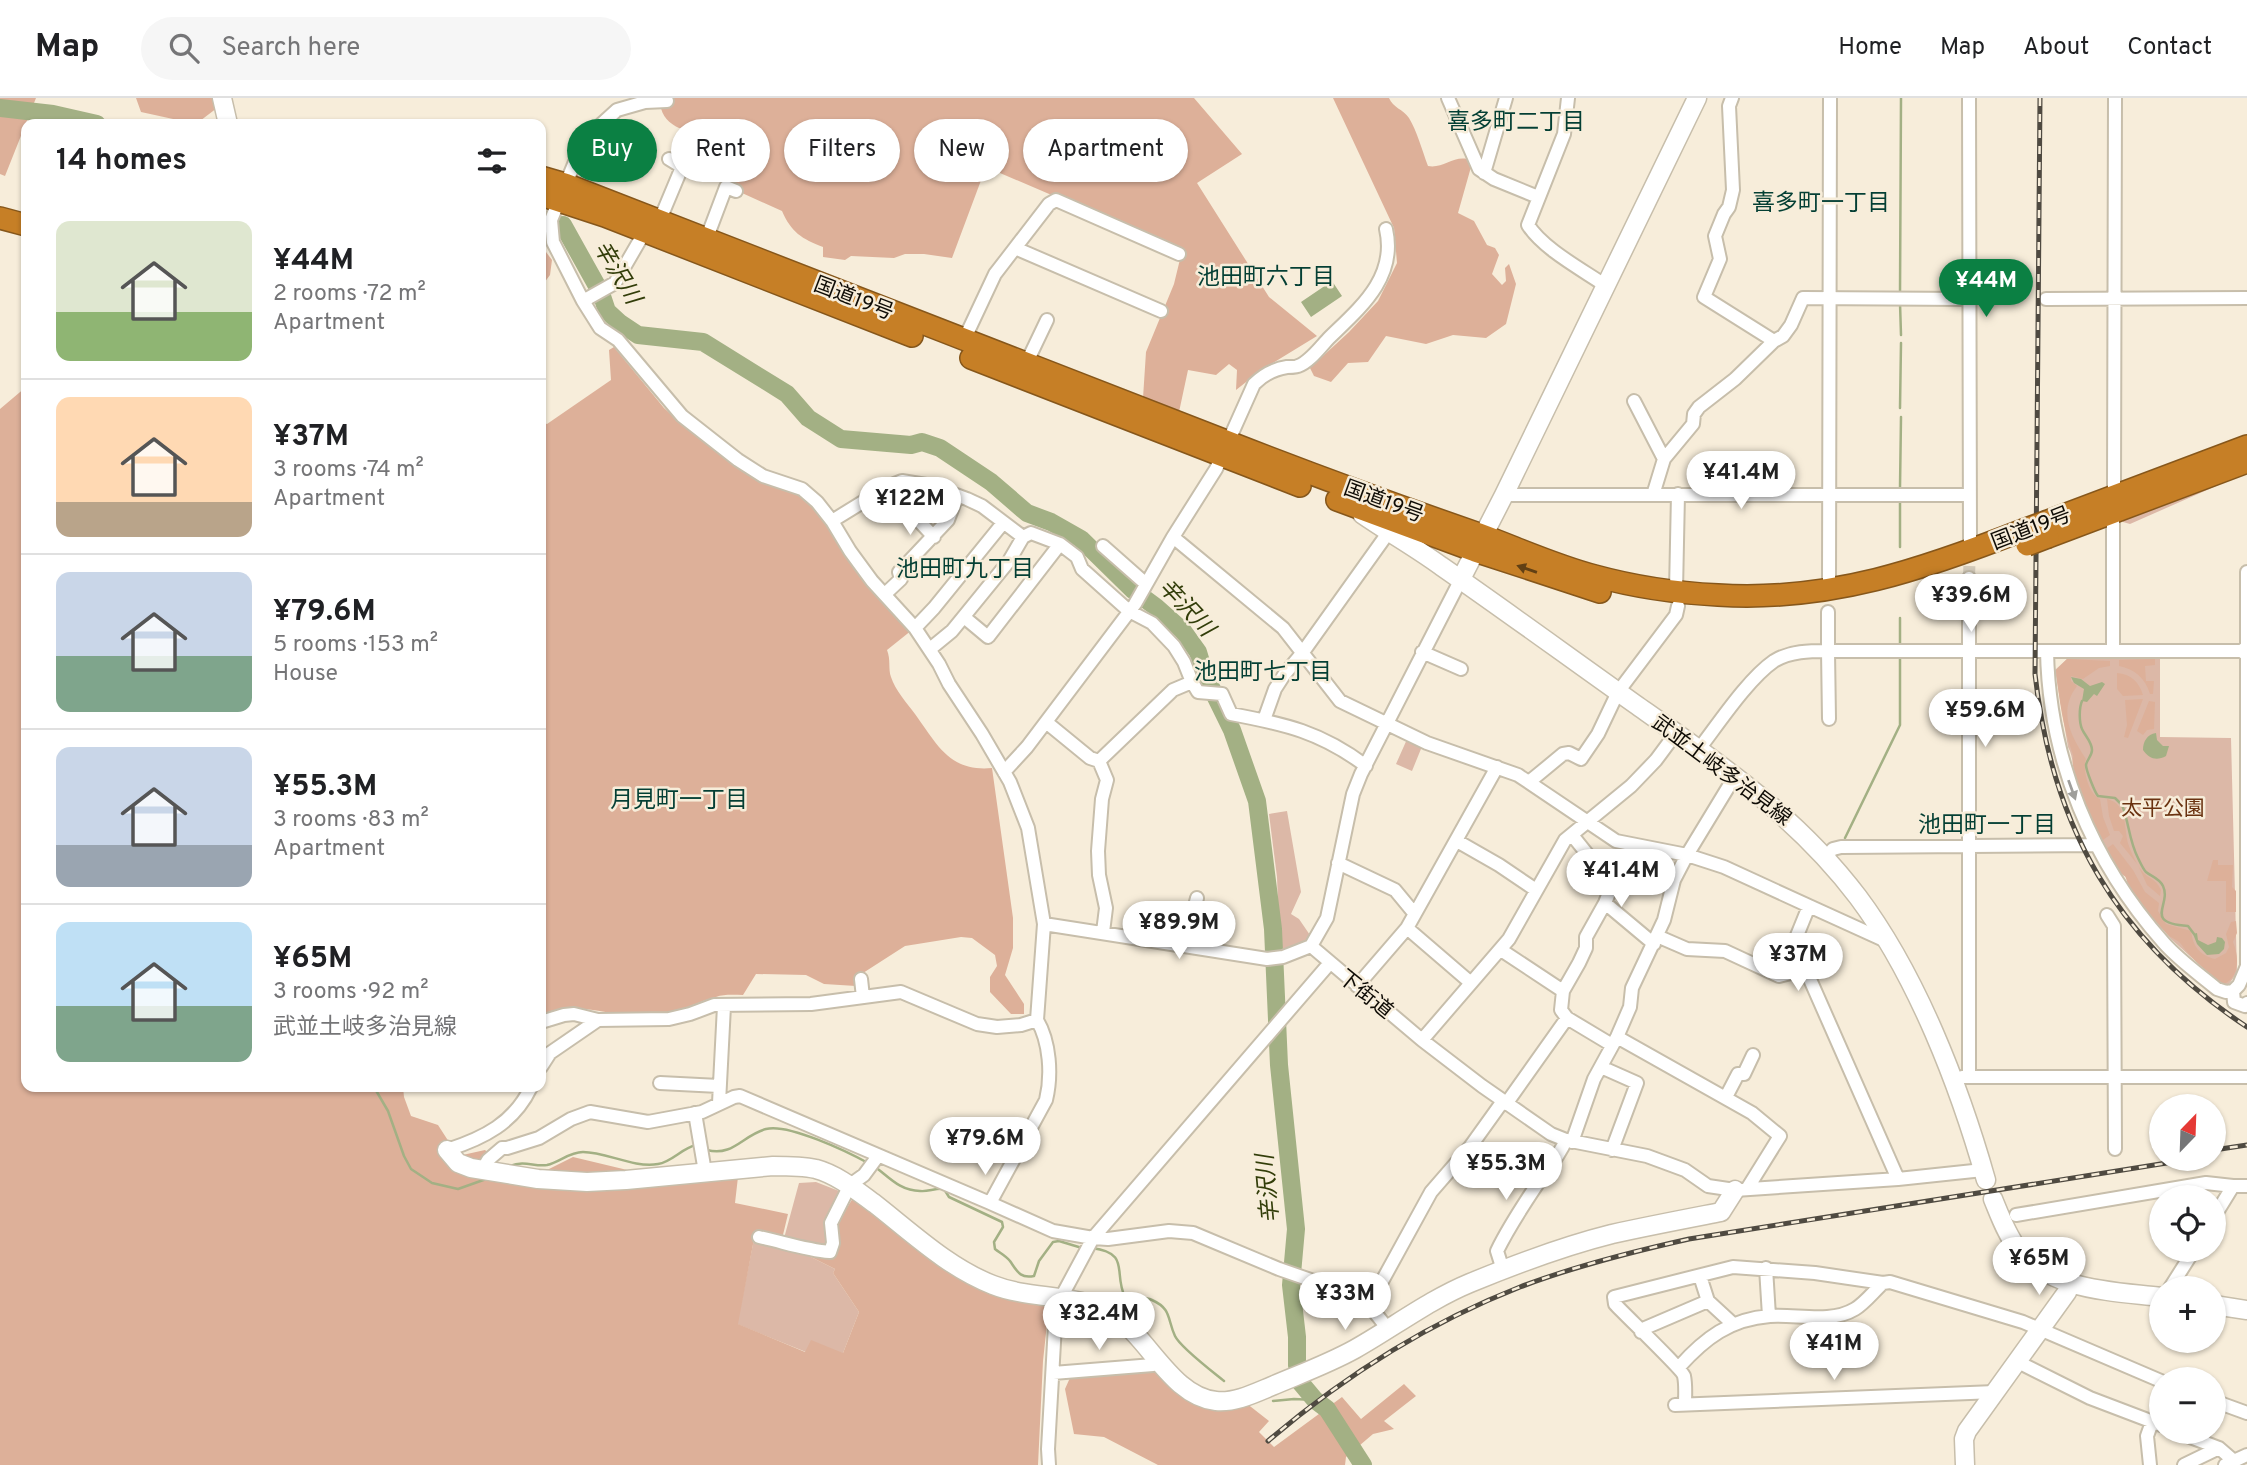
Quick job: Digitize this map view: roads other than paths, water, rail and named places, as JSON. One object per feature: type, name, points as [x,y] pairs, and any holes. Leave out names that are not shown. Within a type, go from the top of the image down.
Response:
[{"type":"highway","name":"国道19号","points":[[555,193],[652,227],[1225,449],[1356,492],[1479,543]]},
{"type":"highway","points":[[0,204],[21,209]]},
{"type":"highway","points":[[0,218],[21,224]]},
{"type":"highway","name":"国道19号","points":[[652,227],[706,240],[1026,364],[1350,505],[1592,576],[1677,599],[1735,610],[1853,600],[1940,578],[2026,537],[2247,462]]},
{"type":"highway","name":"国道19号","points":[[2048,529],[2247,446]]},
{"type":"street","points":[[222,98],[227,119]]},
{"type":"street","points":[[1448,98],[1472,157],[1484,173],[1538,197]]},
{"type":"street","points":[[1484,173],[1506,98]]},
{"type":"street","points":[[1568,98],[1564,135],[1528,225],[1532,232],[1549,246],[1606,286]]},
{"type":"street","points":[[1045,924],[1260,957],[1283,957],[1311,946],[1327,918],[1353,794],[1422,652],[1504,495],[1698,98]]},
{"type":"street","points":[[1732,98],[1729,106],[1733,190],[1730,207],[1724,214],[1715,236],[1720,259],[1703,297],[1774,341]]},
{"type":"street","points":[[1829,98],[1829,583]]},
{"type":"street","points":[[1969,98],[1970,543]]},
{"type":"street","points":[[2114,489],[2115,98]]},
{"type":"street","points":[[667,101],[626,106],[610,115],[584,141],[555,193],[551,220],[553,242],[587,299],[600,328],[618,340],[682,416],[763,476],[802,489],[817,502],[872,581],[915,628],[930,649],[1004,772],[1028,828],[1045,924],[1037,1020],[1042,1029],[1051,1082],[1046,1100],[990,1203]]},
{"type":"street","points":[[587,299],[615,283],[652,227],[682,167],[669,159]]},
{"type":"street","points":[[706,240],[726,187],[736,191]]},
{"type":"street","points":[[964,340],[995,274],[1049,204],[1056,200],[1179,254]]},
{"type":"street","points":[[1004,772],[1027,747],[1132,607],[1225,449],[1254,384],[1262,376],[1277,370],[1297,367],[1368,300],[1384,275],[1389,249],[1386,229]]},
{"type":"street","points":[[1015,248],[1161,311]]},
{"type":"street","points":[[1653,495],[1664,459],[1693,424],[1694,414],[1699,407],[1783,336],[1803,298],[1969,299]]},
{"type":"street","points":[[2046,299],[2247,298]]},
{"type":"street","points":[[1026,364],[1047,320]]},
{"type":"street","points":[[1634,401],[1664,459]]},
{"type":"street","points":[[832,521],[887,487],[902,481],[932,486],[982,506],[1023,537]]},
{"type":"street","points":[[887,487],[934,537]]},
{"type":"street","points":[[1529,782],[1563,754],[1581,759],[1598,734],[1618,692],[1676,615],[1678,494]]},
{"type":"street","points":[[1504,495],[1969,495]]},
{"type":"street","points":[[885,594],[901,579],[899,572],[948,520],[957,496]]},
{"type":"street","name":"武並土岐多治見線","points":[[1350,505],[1388,533],[1400,537],[1461,579],[1699,749],[1782,813],[1825,858],[1856,894],[1886,941],[1960,1077],[1985,1175]]},
{"type":"street","points":[[2113,520],[2113,651]]},
{"type":"street","points":[[915,628],[1003,523]]},
{"type":"street","points":[[930,649],[952,631],[1009,561],[1023,537],[1031,533],[1060,544],[1077,557],[1082,569],[1152,623],[1174,646],[1198,692],[1221,694],[1231,714],[1297,728],[1327,739],[1366,766]]},
{"type":"street","points":[[1264,720],[1275,689],[1388,533]]},
{"type":"street","points":[[1173,537],[1283,628],[1340,701],[1427,743],[1518,775],[1616,841],[1686,855],[1724,867],[1886,941]]},
{"type":"street","points":[[964,617],[988,637],[1060,544]]},
{"type":"street","points":[[1103,546],[1146,585]]},
{"type":"street","points":[[2047,651],[2050,699],[2057,739],[2071,788],[2095,845],[2132,904],[2165,945],[2217,989],[2238,998],[2239,985],[2247,967],[2247,572]]},
{"type":"street","points":[[1969,578],[1969,847],[1960,1077],[2247,1077]]},
{"type":"street","points":[[1828,612],[1829,719]]},
{"type":"street","points":[[1699,749],[1758,675],[1776,660],[1801,652],[2246,651]]},
{"type":"street","points":[[1422,652],[1461,669]]},
{"type":"street","points":[[1100,761],[1173,690],[1192,682]]},
{"type":"street","points":[[1046,722],[1090,758],[1100,761]]},
{"type":"street","points":[[1422,1040],[1501,950],[1560,848],[1631,786],[1657,760],[1676,733]]},
{"type":"street","points":[[1100,761],[1107,780],[1102,799],[1098,851],[1099,875],[1106,908],[1103,932]]},
{"type":"street","points":[[1357,986],[1407,928],[1497,767]]},
{"type":"street","points":[[1503,1270],[1497,1251],[1537,1184],[1569,1141],[1587,1095],[1630,1007],[1632,988],[1655,940],[1674,880],[1686,855],[1735,776]]},
{"type":"street","points":[[529,1092],[523,1104],[510,1118],[482,1137],[447,1150],[458,1163],[482,1170],[587,1182],[793,1166],[818,1170],[850,1185],[963,1271],[996,1286],[1093,1305],[1109,1312],[1133,1331],[1176,1381],[1190,1392],[1205,1399],[1219,1401],[1243,1398],[1321,1367],[1449,1292],[1503,1270],[1613,1234],[1721,1212],[1741,1190],[1780,1136],[1752,1113],[1726,1097],[1567,1018],[1562,1010],[1563,990],[1586,948],[1586,937],[1612,885],[1572,835]]},
{"type":"street","points":[[1457,841],[1536,890]]},
{"type":"street","points":[[1825,858],[1833,849],[1841,847],[2095,845]]},
{"type":"street","points":[[1338,863],[1395,890],[1414,913]]},
{"type":"street","points":[[1185,945],[1197,898]]},
{"type":"street","points":[[1605,903],[1655,940],[1687,948],[1725,951],[1779,976],[1806,969]]},
{"type":"street","points":[[1810,906],[1794,943],[1898,1179]]},
{"type":"street","points":[[2107,915],[2113,926],[2115,1149]]},
{"type":"street","points":[[1407,928],[1471,983]]},
{"type":"street","name":"下街道","points":[[1311,946],[1329,964],[1422,1040],[1551,1134],[1569,1141],[1647,1156],[1685,1170],[1708,1186],[1741,1190],[1985,1175]]},
{"type":"street","points":[[1501,950],[1563,990]]},
{"type":"street","points":[[1049,1465],[1055,1316],[1059,1299],[1089,1245],[1329,964]]},
{"type":"street","points":[[861,979],[863,997]]},
{"type":"street","points":[[546,1020],[574,1014],[598,1020],[668,1018],[690,1014],[714,1005],[811,1004],[901,992],[977,1024],[997,1027],[1021,1025],[1037,1020]]},
{"type":"street","points":[[719,1103],[724,1006]]},
{"type":"street","points":[[1369,1305],[1432,1192],[1505,1102],[1567,1018]]},
{"type":"street","points":[[546,1059],[550,1053],[598,1020]]},
{"type":"street","points":[[1726,1097],[1738,1074],[1744,1074],[1753,1055]]},
{"type":"street","points":[[1601,1067],[1637,1083],[1612,1150]]},
{"type":"street","points":[[660,1083],[719,1086]]},
{"type":"street","points":[[482,1170],[488,1160],[502,1148],[539,1138],[571,1119],[590,1112],[648,1122],[695,1113],[734,1097],[744,1097],[875,1162],[894,1161],[1089,1245],[1108,1239],[1169,1231],[1193,1233],[1348,1293],[1369,1305],[1388,1329]]},
{"type":"street","points":[[695,1113],[705,1172]]},
{"type":"street","points":[[502,1148],[499,1143],[500,1136],[510,1118]]},
{"type":"street","points":[[759,1237],[790,1243],[802,1250],[830,1252],[833,1244],[831,1223],[850,1185],[864,1175],[875,1162]]},
{"type":"street","points":[[2016,1214],[2206,1183],[2247,1186]]},
{"type":"street","points":[[2226,1197],[2233,1186]]},
{"type":"street","points":[[1993,1199],[2006,1230],[2028,1261],[2045,1272],[2070,1284],[2149,1295]]},
{"type":"street","points":[[1995,1392],[1680,1405],[1684,1377],[1679,1367],[1615,1304],[1614,1297],[1733,1267],[1766,1268],[1890,1282],[2041,1328],[2149,1376]]},
{"type":"street","points":[[1766,1268],[1769,1316]]},
{"type":"street","points":[[1700,1276],[1708,1301],[1733,1324]]},
{"type":"street","points":[[1679,1367],[1710,1336],[1733,1324],[1769,1316],[1813,1318],[1845,1312],[1855,1309],[1882,1283]]},
{"type":"street","points":[[1965,1465],[1964,1438],[1967,1431],[2018,1362],[2070,1284]]},
{"type":"street","points":[[1641,1332],[1708,1301]]},
{"type":"street","points":[[2226,1307],[2247,1310]]},
{"type":"street","points":[[1053,1373],[1153,1366],[1160,1360]]},
{"type":"street","points":[[2018,1362],[2090,1398],[2149,1420]]},
{"type":"street","points":[[2226,1405],[2247,1413]]},
{"type":"street","points":[[2149,1433],[2150,1465]]},
{"type":"street","points":[[2209,1444],[2219,1448],[2230,1463],[2247,1455]]},
{"type":"street","points":[[2184,1465],[2219,1448]]},
{"type":"waterway","points":[[1900,294],[1901,98]]},
{"type":"waterway","name":"辛沢川","points":[[0,108],[75,119]]},
{"type":"waterway","name":"辛沢川","points":[[563,225],[601,293],[607,311],[620,323],[638,335],[703,342],[787,394],[808,418],[841,439],[911,445],[922,442],[940,448],[991,482],[1027,513],[1051,522],[1081,539],[1133,590],[1183,631],[1198,652],[1205,675],[1232,730],[1257,801],[1273,929],[1279,1065],[1296,1229],[1291,1285],[1300,1382],[1315,1400],[1327,1409],[1363,1465]]},
{"type":"waterway","points":[[1900,303],[1901,335]]},
{"type":"waterway","points":[[1900,408],[1901,343]]},
{"type":"waterway","points":[[1900,487],[1901,417]]},
{"type":"waterway","points":[[1900,499],[1900,547]]},
{"type":"waterway","points":[[1900,618],[1900,644]]},
{"type":"waterway","points":[[1845,838],[1900,725],[1900,657]]},
{"type":"waterway","points":[[2082,701],[2080,723],[2092,750],[2086,765],[2095,791],[2098,796],[2115,798],[2122,805],[2141,863],[2146,872],[2163,886],[2165,893],[2162,917],[2174,924],[2188,926],[2194,934]]},
{"type":"waterway","points":[[377,1092],[388,1111],[411,1169],[432,1183],[458,1189],[489,1178]]},
{"type":"waterway","points":[[707,1150],[724,1151],[758,1132],[776,1128],[803,1134],[868,1163]]},
{"type":"waterway","points":[[510,1166],[547,1165],[583,1152],[639,1164],[658,1164],[696,1145]]},
{"type":"waterway","points":[[874,1166],[906,1189],[944,1189],[949,1197],[1002,1222],[1003,1227],[994,1242],[995,1249],[1022,1275],[1034,1276],[1039,1261],[1053,1242],[1059,1241],[1082,1248]]},
{"type":"waterway","points":[[1092,1248],[1112,1254],[1116,1259],[1125,1297],[1149,1299],[1163,1307],[1178,1341],[1224,1381]]},
{"type":"waterway","points":[[1273,1401],[1315,1400]]},
{"type":"tunnel","points":[[1969,578],[1970,547]]},
{"type":"railway","points":[[2040,98],[2035,674],[2044,730],[2057,782],[2075,831],[2099,876],[2127,918],[2161,957],[2201,993],[2247,1027]]},
{"type":"railway","points":[[2226,1148],[2247,1145]]},
{"type":"railway","points":[[1268,1441],[1356,1374],[1452,1317],[1520,1287],[1582,1266],[1689,1239],[2149,1166]]},
{"type":"district","name":"喜多町二丁目","points":[[1516,121]]},
{"type":"district","name":"喜多町一丁目","points":[[1821,202]]},
{"type":"district","name":"池田町六丁目","points":[[1266,276]]},
{"type":"district","name":"池田町九丁目","points":[[965,568]]},
{"type":"district","name":"池田町七丁目","points":[[1263,671]]},
{"type":"district","name":"月見町一丁目","points":[[679,799]]},
{"type":"district","name":"池田町一丁目","points":[[1987,824]]},
{"type":"park label","name":"太平公園","points":[[2163,808]]}]
